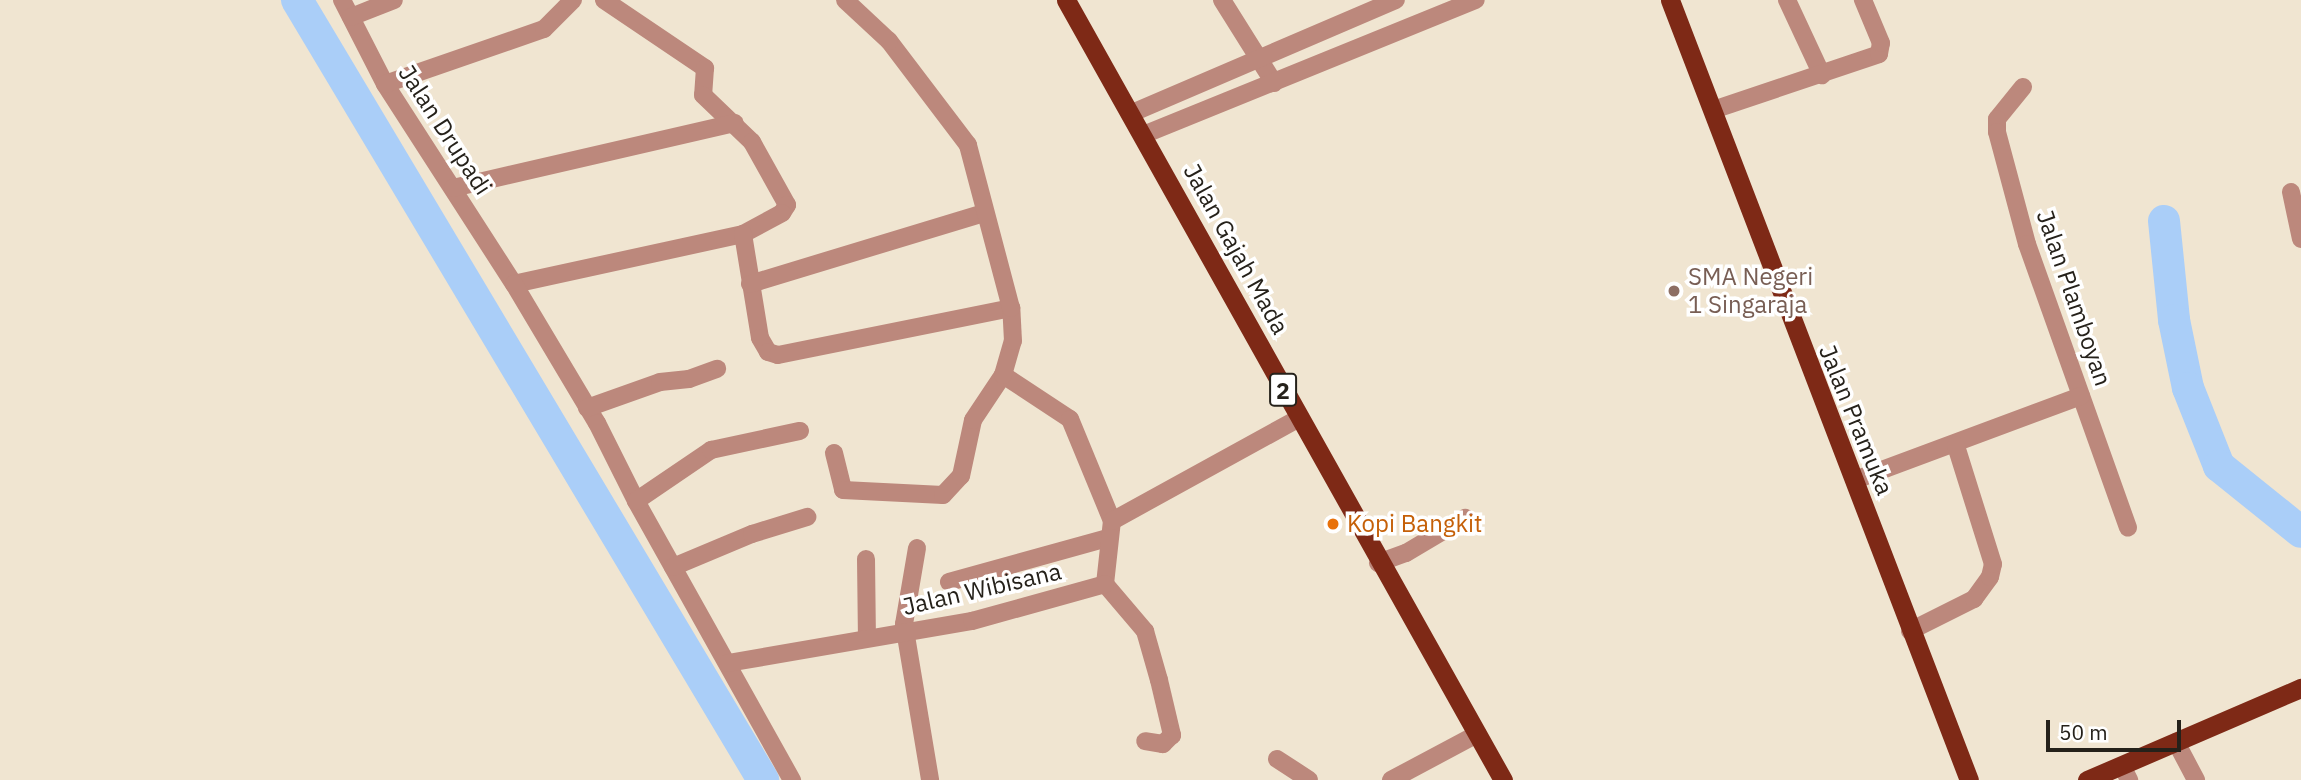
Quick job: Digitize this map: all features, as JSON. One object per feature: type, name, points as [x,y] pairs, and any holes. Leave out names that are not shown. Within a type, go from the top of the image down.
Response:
[{"type":"highway","name":"Jalan Gajah Mada","points":[[1066,0],[1132,113],[1378,563],[1503,780]]},
{"type":"highway","name":"Jalan Pramuka","points":[[1670,0],[1796,338],[1855,480],[1910,631],[1969,780]]},
{"type":"highway","points":[[2087,780],[2125,773],[2176,742],[2301,688]]},
{"type":"street","name":"Jalan Drupadi","points":[[342,0],[385,84],[514,284],[587,408],[636,501],[728,663]]},
{"type":"street","points":[[351,17],[394,0]]},
{"type":"street","points":[[385,84],[544,29],[573,0]]},
{"type":"street","points":[[514,284],[743,234],[782,213],[787,205],[752,142],[703,95],[705,68],[604,0]]},
{"type":"street","points":[[834,453],[843,490],[943,495],[961,476],[973,420],[1010,360],[1011,308],[964,138],[889,41],[845,0]]},
{"type":"street","points":[[1222,0],[1274,83]]},
{"type":"street","points":[[1132,113],[1396,0]]},
{"type":"street","points":[[1787,0],[1822,75]]},
{"type":"street","points":[[1713,110],[1879,54],[1881,43],[1863,0]]},
{"type":"street","points":[[1143,135],[1472,1]]},
{"type":"street","name":"Jalan Plamboyan","points":[[2023,87],[1997,119],[1997,132],[2027,244],[2127,528]]},
{"type":"street","points":[[453,188],[734,123]]},
{"type":"street","points":[[2291,192],[2301,239]]},
{"type":"street","points":[[750,284],[984,214]]},
{"type":"street","points":[[743,234],[763,347],[778,355],[1011,308]]},
{"type":"street","points":[[587,408],[660,382],[689,379],[717,369]]},
{"type":"street","points":[[1003,375],[1070,419],[1110,530],[1105,584],[1145,631],[1172,735],[1163,744],[1145,741]]},
{"type":"street","points":[[1855,480],[1956,446],[2081,396]]},
{"type":"street","points":[[949,582],[1110,530],[1299,418]]},
{"type":"street","points":[[636,501],[711,450],[800,431]]},
{"type":"street","points":[[1910,631],[1974,599],[1990,577],[1993,564],[1956,446]]},
{"type":"street","points":[[673,567],[752,534],[807,517]]},
{"type":"street","points":[[1378,563],[1406,553],[1465,519]]},
{"type":"street","points":[[917,548],[904,611],[930,780]]},
{"type":"street","points":[[866,559],[867,638]]},
{"type":"street","name":"Jalan Wibisana","points":[[728,663],[867,638],[907,634],[1105,584]]},
{"type":"street","points":[[728,663],[792,780]]},
{"type":"street","points":[[1391,780],[1477,734]]},
{"type":"street","points":[[2176,742],[2196,780]]},
{"type":"street","points":[[1277,759],[1309,780]]},
{"type":"waterway","points":[[297,0],[763,780]]},
{"type":"waterway","points":[[2164,221],[2174,320],[2188,388],[2219,466],[2301,532]]},
{"type":"place","name":"SMA Negeri 1 Singaraja","points":[[1674,291]]},
{"type":"place","name":"Kopi Bangkit","points":[[1333,524]]}]
